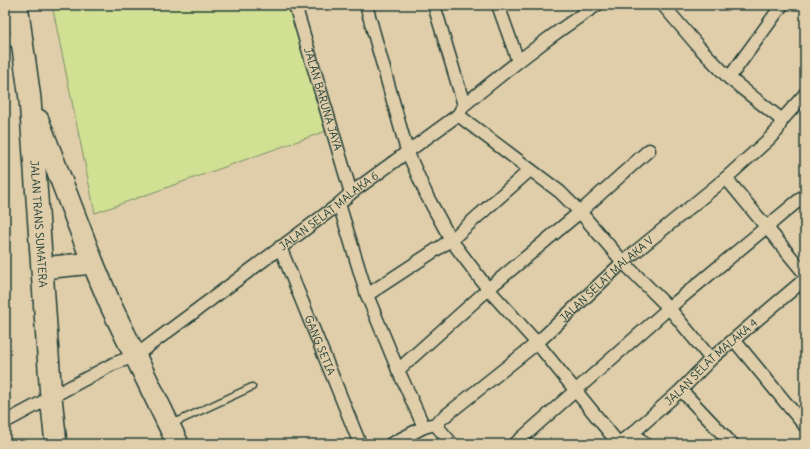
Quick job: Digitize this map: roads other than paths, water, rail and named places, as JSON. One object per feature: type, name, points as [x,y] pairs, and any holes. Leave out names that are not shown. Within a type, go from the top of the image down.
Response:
[{"type":"highway","name":"JALAN TRANS SUMATERA","points":[[17,5],[14,40],[30,99],[51,397],[56,444]]},
{"type":"highway","points":[[30,99],[93,263],[173,435]]},
{"type":"highway","points":[[42,268],[93,263]]},
{"type":"street","name":"JALAN BARUNA JAYA","points":[[296,5],[351,193]]},
{"type":"street","points":[[366,5],[407,151],[427,196],[451,240],[488,289],[538,343],[618,443]]},
{"type":"street","points":[[434,5],[461,110],[530,170],[560,192],[580,212],[623,262],[669,308],[711,359]]},
{"type":"street","points":[[498,5],[518,61]]},
{"type":"street","name":"JALAN SELAT MALAKA 6","points":[[5,422],[113,364],[135,356],[461,110],[518,61],[559,30],[597,5]]},
{"type":"street","points":[[663,5],[698,46],[729,78],[782,120]]},
{"type":"street","points":[[729,78],[782,5]]},
{"type":"street","name":"JALAN SELAT MALAKA V","points":[[391,444],[430,425],[538,343],[623,262],[726,178],[773,136],[782,120],[805,94]]},
{"type":"street","points":[[398,370],[488,289],[580,212],[650,150]]},
{"type":"street","points":[[366,295],[451,240],[530,170]]},
{"type":"street","points":[[726,178],[805,274]]},
{"type":"street","points":[[515,444],[669,308],[805,195]]},
{"type":"street","points":[[338,204],[366,295],[398,370],[430,425],[452,444]]},
{"type":"street","name":"GANG SETIA","points":[[280,247],[360,444]]},
{"type":"street","name":"JALAN SELAT MALAKA 4","points":[[618,443],[633,433],[711,359],[805,279]]},
{"type":"street","points":[[734,340],[805,426]]},
{"type":"street","points":[[680,390],[732,444]]},
{"type":"street","points":[[633,433],[645,444]]},
{"type":"lane","points":[[173,435],[252,388]]}]
